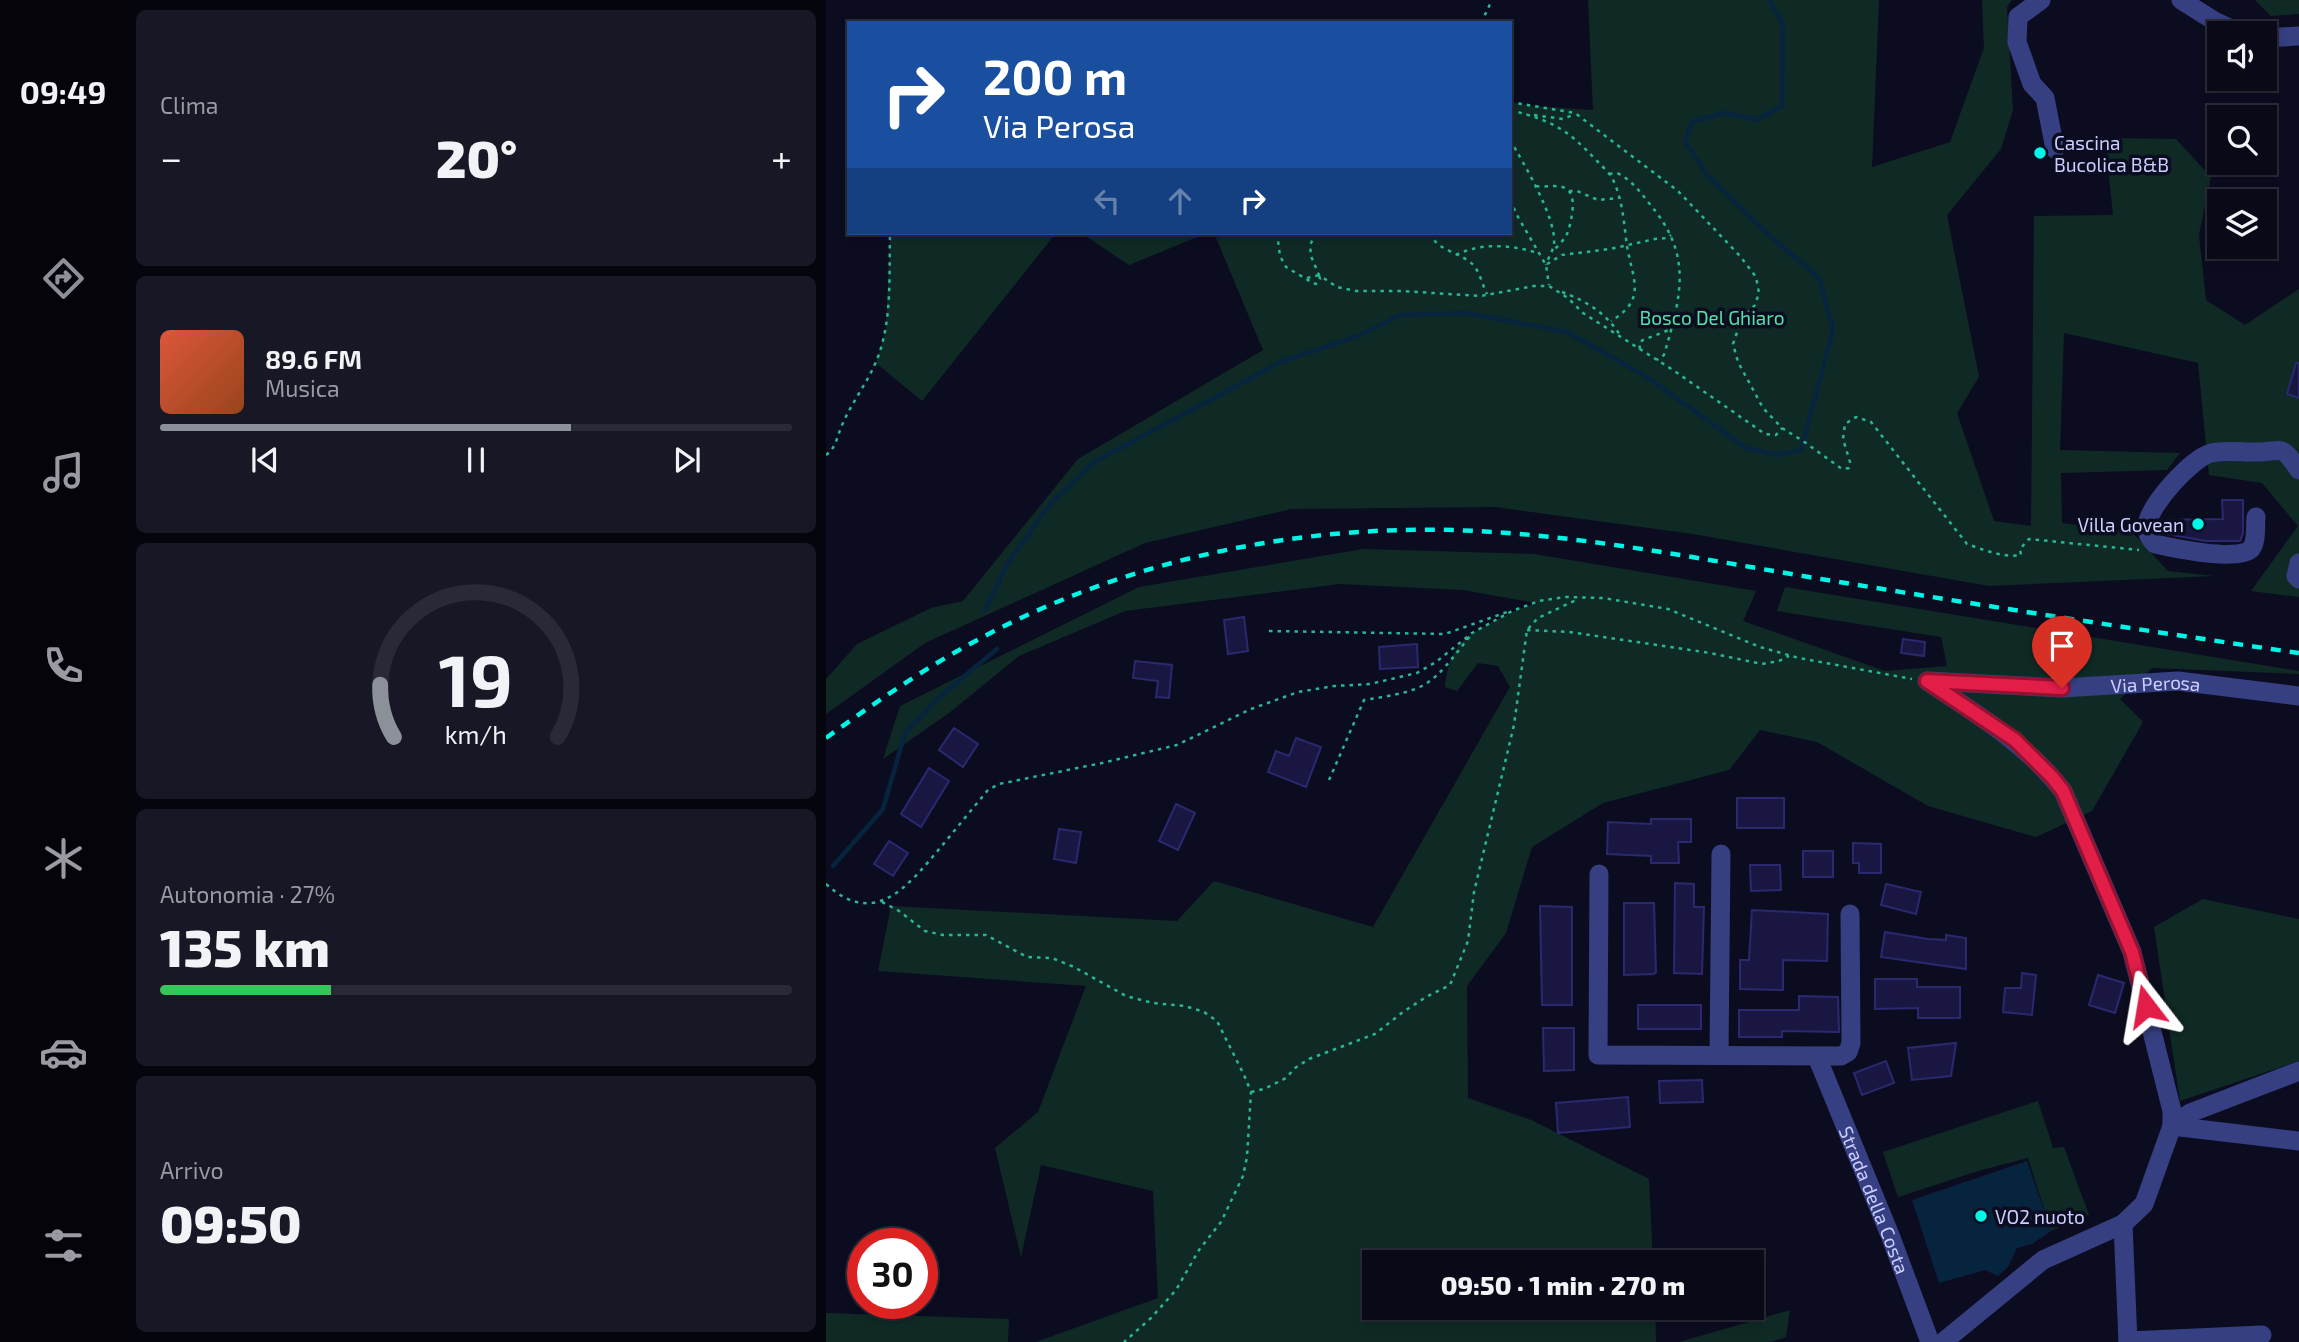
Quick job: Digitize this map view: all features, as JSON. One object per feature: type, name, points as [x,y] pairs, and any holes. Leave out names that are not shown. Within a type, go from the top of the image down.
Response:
[{"type":"street","points":[[2041,0],[2018,17],[2017,42],[2032,84],[2045,98],[2056,149]]},
{"type":"street","points":[[2181,0],[2215,21]]},
{"type":"street","points":[[2277,39],[2299,36]]},
{"type":"street","points":[[2256,517],[2253,546],[2248,551],[2236,554],[2204,553],[2155,544],[2147,531],[2147,522],[2153,509],[2176,479],[2210,453],[2260,453],[2280,450],[2288,454],[2299,470]]},
{"type":"street","points":[[2299,563],[2296,576],[2299,579]]},
{"type":"street","points":[[1927,681],[2015,740],[2063,791],[2132,952],[2172,1111],[2172,1126],[2144,1204],[2123,1224],[2043,1260],[1943,1342]]},
{"type":"street","name":"Via Perosa","points":[[1927,681],[2062,688],[2179,681],[2299,696]]},
{"type":"street","points":[[1718,1055],[1721,855]]},
{"type":"street","points":[[1599,874],[1598,1055],[1841,1056],[1848,1052],[1851,1043],[1850,914]]},
{"type":"street","name":"Strada della Costa","points":[[1816,1057],[1890,1235],[1930,1342]]},
{"type":"street","points":[[2172,1126],[2190,1113],[2299,1071]]},
{"type":"street","points":[[2172,1126],[2299,1141]]},
{"type":"street","points":[[2123,1224],[2128,1341],[2262,1335]]},
{"type":"path","points":[[1481,21],[1492,0]]},
{"type":"path","points":[[1512,102],[1575,113],[1678,191],[1740,256],[1756,277],[1759,293],[1755,305],[1741,321],[1733,344],[1738,362],[1763,408],[1782,428],[1842,469],[1849,468],[1850,462],[1843,439],[1845,424],[1856,417],[1871,422],[1967,544],[1986,550],[2006,556],[2021,555],[2020,549],[2029,538],[2141,551],[2155,544]]},
{"type":"path","points":[[1512,111],[1560,127],[1614,182],[1625,221],[1627,246],[1634,275],[1634,299],[1624,313],[1611,321]]},
{"type":"path","points":[[1527,115],[1563,119],[1575,113]]},
{"type":"path","points":[[1512,144],[1536,187],[1552,228],[1554,245],[1546,265]]},
{"type":"path","points":[[1609,174],[1616,173],[1636,187],[1666,225],[1676,247],[1680,275],[1664,355],[1657,360]]},
{"type":"path","points":[[1536,187],[1554,186],[1577,191],[1598,200],[1619,198]]},
{"type":"path","points":[[1552,252],[1567,235],[1573,197],[1569,191]]},
{"type":"path","points":[[1512,204],[1546,265],[1549,286]]},
{"type":"path","points":[[826,455],[834,449],[843,423],[881,350],[886,329],[890,235]]},
{"type":"path","points":[[1277,235],[1280,256],[1286,267],[1316,284],[1320,275]]},
{"type":"path","points":[[1316,235],[1310,245],[1311,256],[1320,275],[1337,287],[1356,291],[1401,290],[1439,295],[1488,296],[1534,286],[1549,286],[1599,311],[1611,321],[1622,337]]},
{"type":"path","points":[[1431,235],[1434,242],[1476,268],[1488,296]]},
{"type":"path","points":[[1546,265],[1562,255],[1627,246],[1671,235]]},
{"type":"path","points":[[1456,255],[1469,248],[1483,246],[1513,247],[1539,253]]},
{"type":"path","points":[[1307,278],[1320,275]]},
{"type":"path","points":[[1557,289],[1587,315],[1765,435],[1776,435],[1782,428]]},
{"type":"path","points":[[1587,315],[1599,311]]},
{"type":"path","points":[[1640,349],[1639,344],[1643,340],[1669,330]]},
{"type":"path","points":[[1251,1092],[1286,1078],[1309,1059],[1376,1034],[1403,1012],[1450,985],[1468,941],[1474,892],[1514,725],[1527,630],[1538,618],[1579,598]]},
{"type":"path","points":[[1269,631],[1446,634],[1539,601],[1603,598],[1668,609],[1760,647],[1790,655],[1927,681]]},
{"type":"path","points":[[826,884],[846,899],[859,903],[881,902],[896,894],[916,877],[988,790],[999,784],[1177,745],[1251,709],[1298,692],[1370,684],[1417,673],[1436,662],[1472,633],[1512,611]]},
{"type":"path","points":[[1527,630],[1569,632],[1710,653],[1762,664],[1779,661],[1790,655]]},
{"type":"path","points":[[1329,780],[1364,700],[1412,692],[1426,685],[1450,663],[1472,633]]},
{"type":"path","points":[[881,902],[925,931],[943,935],[986,934],[1027,957],[1052,958],[1074,967],[1126,996],[1153,1003],[1185,1006],[1204,1012],[1217,1020],[1251,1092],[1247,1157],[1243,1176],[1213,1235],[1199,1250],[1176,1290],[1151,1318],[1124,1342]]},
{"type":"green space","name":"Bosco Del Ghiaro","points":[[1588,0],[1879,0],[1872,167],[1950,142],[1984,48],[1982,0],[2012,0],[2007,7],[2013,110],[2001,149],[1947,215],[1979,377],[1957,413],[1994,521],[2031,526],[2034,216],[2113,215],[2105,138],[2176,139],[2211,177],[2199,235],[2206,300],[2245,325],[2299,289],[2299,597],[2251,591],[2298,526],[2262,483],[2209,475],[2198,363],[2064,333],[2060,450],[2180,453],[2167,470],[2061,473],[2062,523],[2132,532],[2168,571],[2214,576],[1989,586],[1693,534],[1495,507],[1291,509],[1145,543],[925,643],[826,714],[826,679],[857,644],[931,608],[963,601],[1078,459],[1263,350],[1215,235],[1512,235],[1512,102],[1593,110]]},
{"type":"green space","points":[[2255,0],[2299,0],[2299,14],[2271,16]]},
{"type":"green space","points":[[890,235],[1054,235],[922,401],[876,363],[886,329]]},
{"type":"green space","points":[[1084,235],[1202,235],[1129,265]]},
{"type":"green space","points":[[1363,549],[1534,554],[1756,591],[1743,621],[1885,671],[1947,666],[1941,637],[1777,611],[1785,587],[2299,671],[2299,674],[2152,668],[2120,699],[2143,722],[2092,811],[2036,837],[1928,806],[1817,742],[1760,730],[1729,770],[1603,803],[1532,847],[1506,933],[1467,986],[1468,1098],[1531,1120],[1649,1179],[1652,1250],[1362,1250],[1362,1320],[1655,1320],[1656,1342],[1036,1342],[1158,1298],[1153,1191],[1041,1165],[1021,1257],[995,1148],[1038,1112],[1086,986],[878,971],[891,906],[1177,921],[1214,881],[1373,927],[1510,687],[1498,666],[1478,663],[1457,691],[1445,687],[1452,657],[1462,642],[1477,631],[1536,603],[1463,590],[1340,584],[1125,611],[1019,656],[949,713],[883,759],[900,706],[1139,587]]},
{"type":"green space","points":[[2203,899],[2299,919],[2299,1061],[2180,1101],[2154,927]]},
{"type":"green space","points":[[2038,1101],[2053,1148],[2064,1147],[2089,1215],[2051,1231],[2028,1158],[1898,1197],[1883,1152]]},
{"type":"green space","points":[[1790,1310],[1786,1337],[1771,1342],[1679,1342],[1755,1320],[1764,1320],[1764,1317]]},
{"type":"green space","points":[[826,1313],[847,1314],[847,1319],[938,1319],[938,1317],[1009,1319],[1008,1342],[826,1342]]},
{"type":"water","name":"VO2 nuoto","points":[[2027,1161],[2051,1231],[2032,1244],[2017,1248],[2008,1267],[1998,1276],[1985,1270],[1939,1283],[1912,1200]]},
{"type":"building","points":[[2296,363],[2299,363],[2299,398],[2287,394]]},
{"type":"building","name":"Villa Govean","points":[[2222,500],[2243,500],[2243,533],[2240,541],[2206,541],[2161,533],[2162,520],[2223,519]]},
{"type":"building","points":[[1244,617],[1248,651],[1228,654],[1224,620]]},
{"type":"building","points":[[1903,639],[1925,642],[1924,656],[1901,653]]},
{"type":"building","points":[[1417,644],[1418,667],[1380,669],[1379,647]]},
{"type":"building","points":[[1135,661],[1172,665],[1169,698],[1156,697],[1158,681],[1133,678]]},
{"type":"building","points":[[954,728],[978,744],[963,767],[939,750]]},
{"type":"building","points":[[1296,738],[1321,747],[1306,787],[1268,772],[1276,751],[1289,756]]},
{"type":"building","points":[[929,768],[949,781],[921,827],[901,814]]},
{"type":"building","points":[[1737,798],[1784,798],[1784,828],[1737,828]]},
{"type":"building","points":[[1176,804],[1195,813],[1178,850],[1159,841]]},
{"type":"building","points":[[1651,819],[1691,819],[1691,842],[1678,842],[1679,863],[1651,863],[1651,856],[1607,854],[1608,822],[1651,824]]},
{"type":"building","points":[[1059,829],[1081,832],[1076,863],[1054,859]]},
{"type":"building","points":[[889,841],[908,853],[893,876],[874,864]]},
{"type":"building","points":[[1853,843],[1881,844],[1881,873],[1859,873],[1859,863],[1853,863]]},
{"type":"building","points":[[1803,851],[1833,851],[1833,877],[1803,877]]},
{"type":"building","points":[[1750,865],[1780,865],[1781,890],[1751,891]]},
{"type":"building","points":[[1675,883],[1694,884],[1694,907],[1704,907],[1702,974],[1674,973]]},
{"type":"building","points":[[1886,884],[1921,892],[1916,914],[1881,905]]},
{"type":"building","points":[[1624,903],[1654,903],[1654,974],[1624,975]]},
{"type":"building","points":[[1540,906],[1572,907],[1572,1005],[1542,1005]]},
{"type":"building","points":[[1752,910],[1828,914],[1827,961],[1783,960],[1783,990],[1740,989],[1740,960],[1749,960]]},
{"type":"building","points":[[1885,932],[1928,939],[1946,940],[1946,935],[1966,938],[1966,969],[1881,957]]},
{"type":"building","points":[[2022,973],[2036,975],[2032,1015],[2003,1012],[2005,988],[2021,988]]},
{"type":"building","points":[[2098,975],[2124,983],[2115,1013],[2089,1005]]},
{"type":"building","points":[[1875,979],[1917,979],[1917,987],[1960,987],[1960,1018],[1918,1018],[1918,1008],[1875,1009]]},
{"type":"building","points":[[1799,996],[1838,997],[1839,1032],[1782,1031],[1782,1037],[1739,1037],[1739,1010],[1799,1010]]},
{"type":"building","points":[[1638,1005],[1701,1005],[1701,1029],[1638,1029]]},
{"type":"building","points":[[1543,1028],[1574,1028],[1574,1070],[1544,1071]]},
{"type":"building","points":[[1956,1043],[1951,1076],[1912,1080],[1908,1048]]},
{"type":"building","points":[[1886,1061],[1894,1083],[1862,1095],[1854,1073]]},
{"type":"building","points":[[1702,1080],[1703,1102],[1660,1103],[1659,1081]]},
{"type":"building","points":[[1628,1097],[1630,1127],[1558,1133],[1556,1103]]},
{"type":"waterway","points":[[985,610],[1007,564],[1051,503],[1094,462],[1283,361],[1358,336],[1400,315],[1467,313],[1567,332],[1647,377],[1746,448],[1777,455],[1801,450],[1833,330],[1819,278],[1770,236],[1708,176],[1685,142],[1693,121],[1726,113],[1756,120],[1782,106],[1783,24],[1769,0]]},
{"type":"waterway","points":[[833,866],[883,809],[905,733],[943,694],[997,649]]},
{"type":"railway","points":[[826,738],[902,685],[961,649],[1040,609],[1102,585],[1165,565],[1230,549],[1295,538],[1361,532],[1493,532],[1575,540],[2299,653]]},
{"type":"place","name":"Cascina Bucolica B&B","points":[[2040,153]]},
{"type":"place","name":"Villa Govean","points":[[2198,524]]},
{"type":"place","name":"VO2 nuoto","points":[[1981,1216]]},
{"type":"route","points":[[2062,688],[1927,681],[2015,740],[2063,791],[2132,952],[2146,1006]]}]
